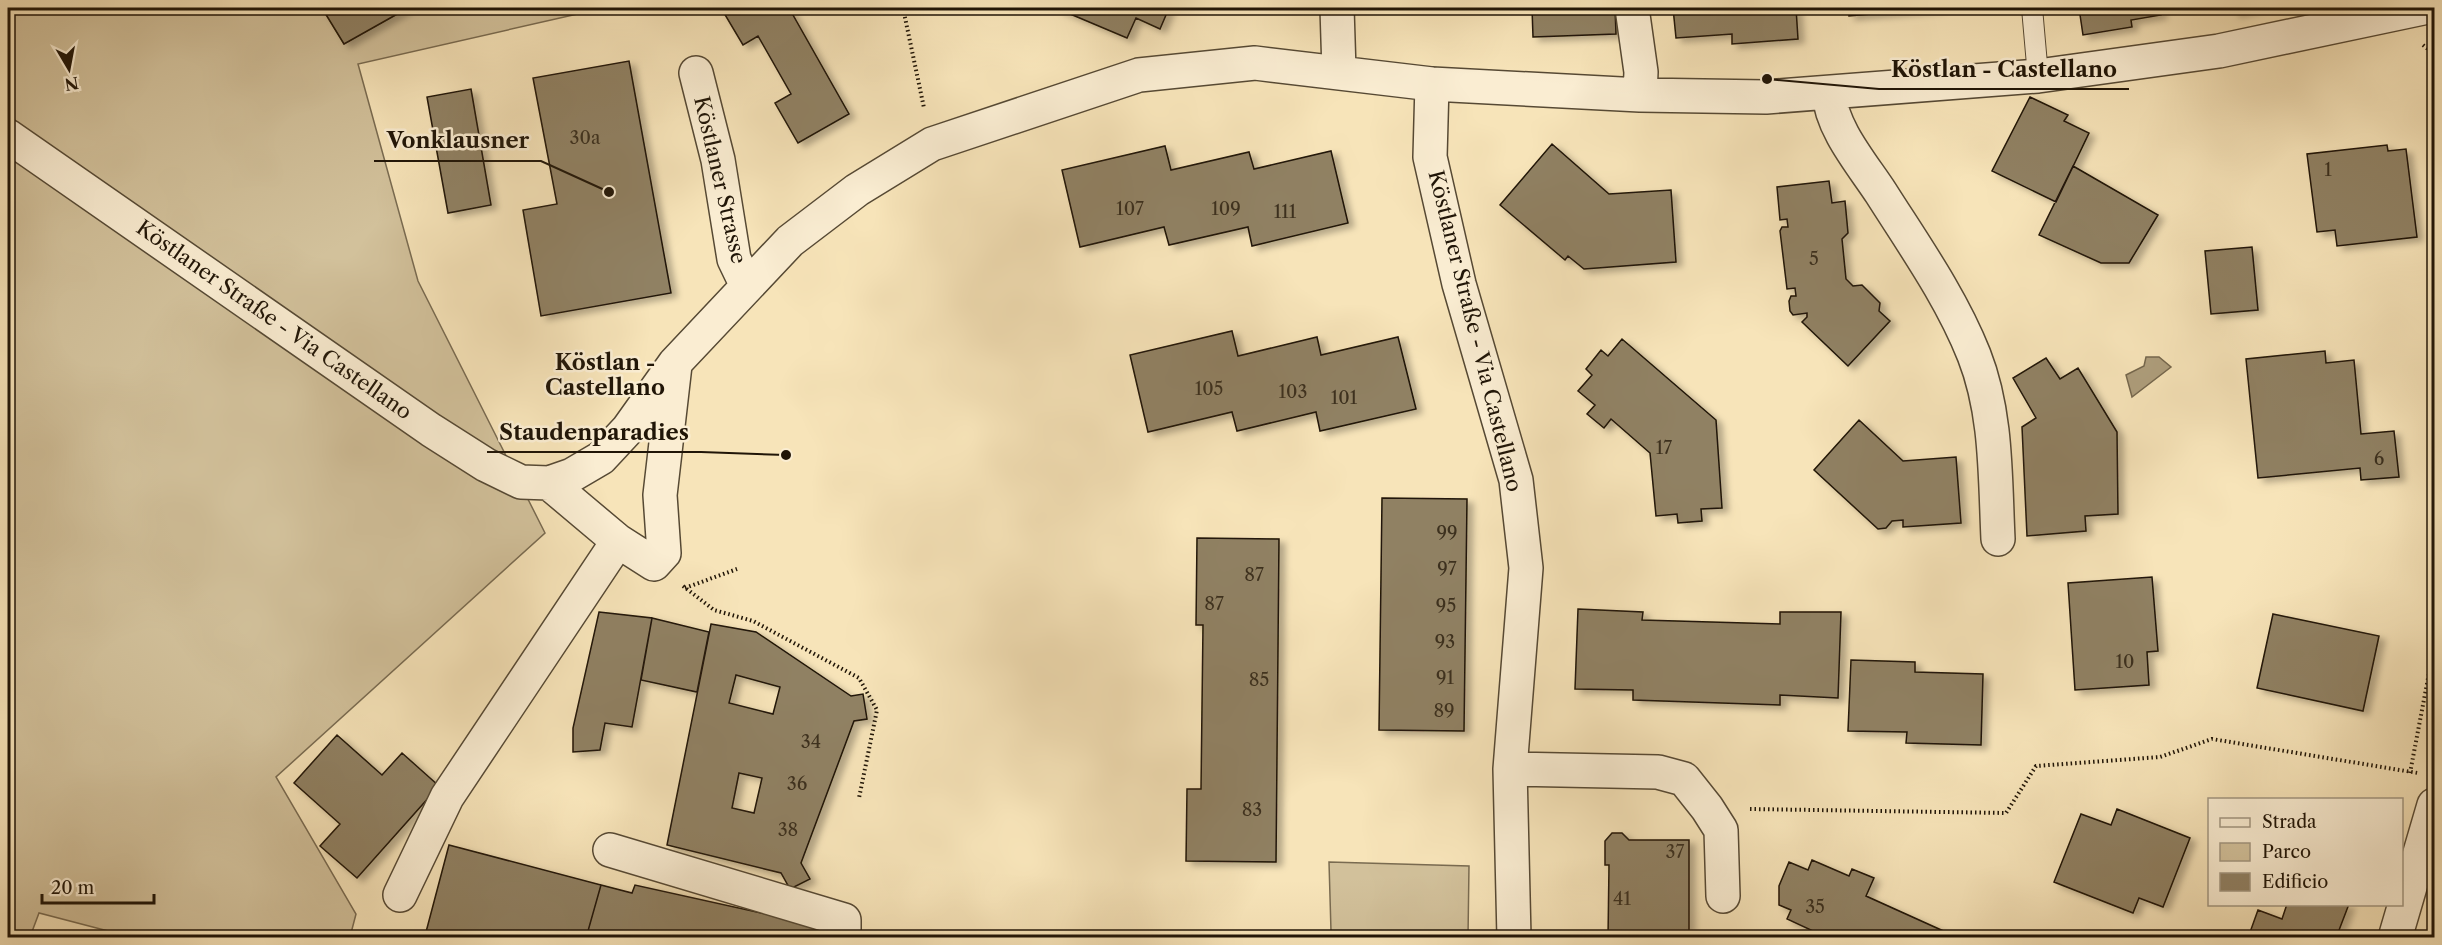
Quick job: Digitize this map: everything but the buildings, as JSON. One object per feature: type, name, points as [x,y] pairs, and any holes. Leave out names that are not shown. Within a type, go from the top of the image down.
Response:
[{"type":"street","points":[[1337,8],[1339,71]]},
{"type":"street","points":[[1632,8],[1641,72],[1640,95]]},
{"type":"street","name":"Köstlaner Straße - Via Castellano","points":[[8,136],[431,430],[486,465],[521,482],[549,483],[572,475],[601,458],[628,429],[675,363],[747,286],[790,241],[857,190],[932,144],[1139,75],[1255,63],[1339,71],[1432,84],[1640,95],[1766,97],[2038,76],[2218,51],[2423,8]]},
{"type":"street","name":"Köstlaner Strasse","points":[[696,73],[718,160],[734,259],[747,286]]},
{"type":"street","name":"Köstlaner Straße - Via Castellano","points":[[1432,84],[1430,157],[1459,284],[1517,491],[1526,568],[1510,769],[1514,938]]},
{"type":"street","points":[[1829,93],[1830,109],[1852,149],[1934,277],[1974,354],[1990,404],[1998,539]]},
{"type":"street","points":[[549,483],[618,541],[654,564],[664,553],[660,495],[675,363]]},
{"type":"street","points":[[400,895],[447,797],[618,541]]},
{"type":"street","points":[[1510,769],[1658,772],[1684,779],[1707,808],[1720,830],[1723,896]]},
{"type":"street","points":[[2396,938],[2430,790]]},
{"type":"street","points":[[610,850],[844,920],[844,938]]},
{"type":"lane","points":[[2032,8],[2038,76]]},
{"type":"path","points":[[903,8],[932,144]]},
{"type":"path","points":[[2420,43],[2434,54]]},
{"type":"path","points":[[654,564],[714,610],[753,621],[859,678],[877,710],[859,798]]},
{"type":"path","points":[[685,588],[737,569]]},
{"type":"path","points":[[2407,783],[2434,647]]},
{"type":"path","points":[[1707,808],[2006,813],[2036,766],[2160,757],[2212,739],[2410,772],[2430,790]]},
{"type":"green space","points":[[8,8],[322,8],[344,44],[408,8],[604,8],[358,64],[418,281],[545,533],[276,777],[356,914],[350,937],[131,937],[39,913],[30,937],[8,937]]},
{"type":"green space","points":[[1329,862],[1469,866],[1468,937],[1367,938],[1366,934],[1331,931]]},
{"type":"shaded area","points":[[2146,357],[2159,357],[2171,367],[2132,397],[2126,375],[2144,366]]},
{"type":"place","name":"Köstlan - Castellano","points":[[1767,79]]},
{"type":"place","name":"Vonklausner","points":[[609,192]]},
{"type":"place","name":"Staudenparadies","points":[[786,455]]},
{"type":"district","name":"Köstlan - Castellano","points":[[605,374]]}]
